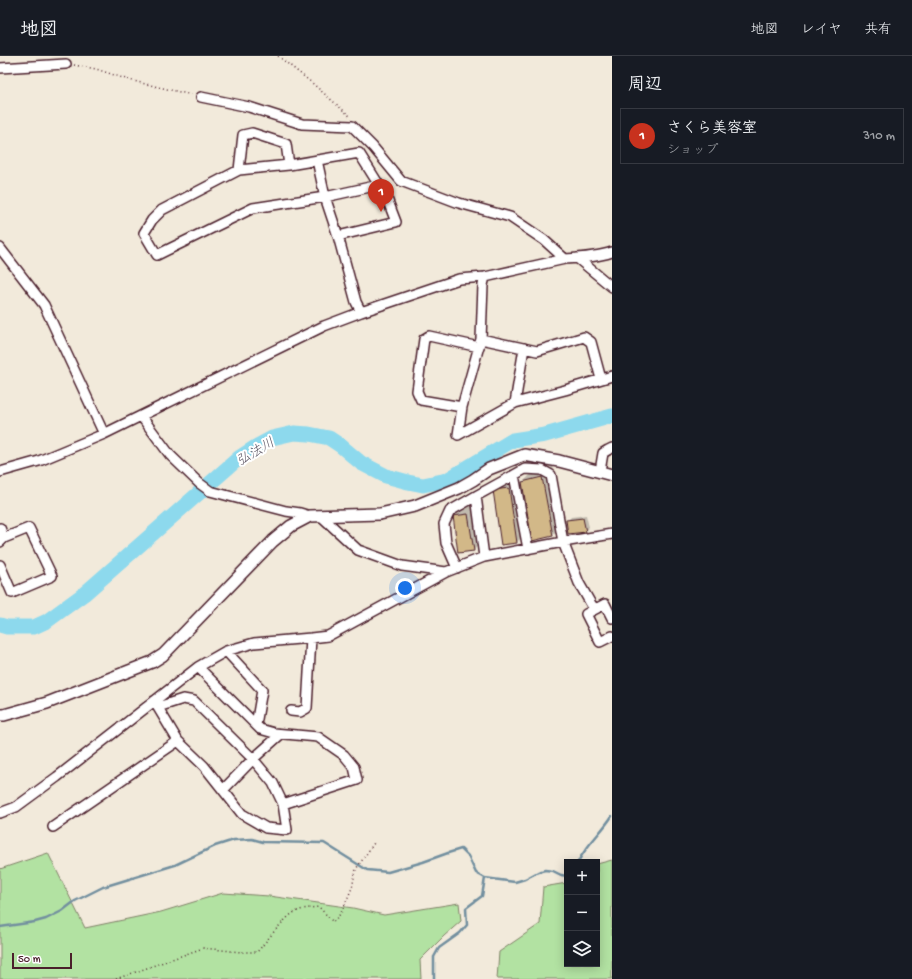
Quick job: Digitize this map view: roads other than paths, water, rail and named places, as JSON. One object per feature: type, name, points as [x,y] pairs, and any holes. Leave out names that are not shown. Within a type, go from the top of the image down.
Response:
[{"type":"street","points":[[0,68],[66,64]]},
{"type":"street","points":[[201,97],[249,107],[302,124],[352,126],[373,147],[401,181],[459,203],[510,217],[544,240],[565,259]]},
{"type":"street","points":[[239,170],[243,135],[252,133],[286,144],[289,165]]},
{"type":"street","points":[[338,236],[396,222],[386,196],[359,153],[289,165],[239,170],[162,210],[152,220],[144,233],[157,255],[253,208],[325,197],[379,185]]},
{"type":"street","points":[[317,160],[325,197],[338,236],[356,302],[361,312]]},
{"type":"street","points":[[0,248],[44,305],[104,434]]},
{"type":"street","points":[[0,472],[39,461],[104,434],[324,326],[361,312],[459,279],[485,277],[565,259],[607,254],[612,252]]},
{"type":"street","points":[[577,258],[612,287]]},
{"type":"street","points":[[485,277],[482,285],[480,343],[462,407],[458,435],[515,403],[612,376]]},
{"type":"street","points":[[462,407],[421,400],[417,391],[424,339],[430,336],[537,351],[584,337],[591,342],[601,379]]},
{"type":"street","points":[[515,403],[524,348]]},
{"type":"street","points":[[141,416],[170,455],[199,483],[210,491],[286,511],[300,512],[310,516],[380,514],[415,506],[459,488],[489,469],[524,455],[559,461],[612,475]]},
{"type":"street","points":[[600,471],[603,453],[612,448]]},
{"type":"street","points":[[457,568],[446,543],[444,524],[450,511],[525,469],[542,470],[551,475],[563,542],[579,583],[595,609]]},
{"type":"street","points":[[514,475],[528,549]]},
{"type":"street","points":[[476,496],[484,557]]},
{"type":"street","points":[[0,715],[47,703],[152,662],[163,655],[273,541],[291,526],[310,516]]},
{"type":"street","points":[[321,516],[358,550],[402,566],[446,572]]},
{"type":"street","points":[[0,528],[2,540],[29,528],[52,576],[12,593],[0,564]]},
{"type":"street","points":[[0,813],[16,807],[156,704],[198,667],[226,651],[254,643],[328,636],[446,572],[484,557],[612,534]]},
{"type":"street","points":[[612,618],[605,604],[586,614],[600,642],[612,636]]},
{"type":"street","points":[[291,711],[300,712],[307,708],[311,638]]},
{"type":"street","points":[[226,651],[262,690],[256,725]]},
{"type":"street","points":[[198,667],[260,729],[274,733],[318,738],[344,755],[354,767],[357,780],[283,804]]},
{"type":"street","points":[[182,699],[194,701],[253,759],[273,783],[283,804],[287,830],[266,828],[242,814],[204,766],[178,741],[156,704],[182,699]]},
{"type":"street","points":[[223,790],[253,759],[281,734]]},
{"type":"street","points":[[53,827],[178,741]]},
{"type":"waterway","name":"弘法川","points":[[0,625],[7,627],[34,627],[47,621],[84,594],[240,457],[272,438],[294,433],[329,438],[361,463],[386,476],[423,485],[447,480],[513,440],[545,435],[612,416]]},
{"type":"waterway","points":[[580,859],[612,816]]},
{"type":"waterway","points":[[0,927],[46,919],[62,911],[75,901],[103,887],[175,865],[215,846],[234,840],[252,839],[263,842],[324,843],[367,870],[388,872],[461,849],[468,856],[476,873],[485,878],[515,882],[545,870],[553,871],[564,876]]},
{"type":"waterway","points":[[434,979],[434,957],[439,948],[460,933],[467,925],[466,908],[482,896],[485,878]]},
{"type":"place","name":"さくら美容室","points":[[381,212]]}]
